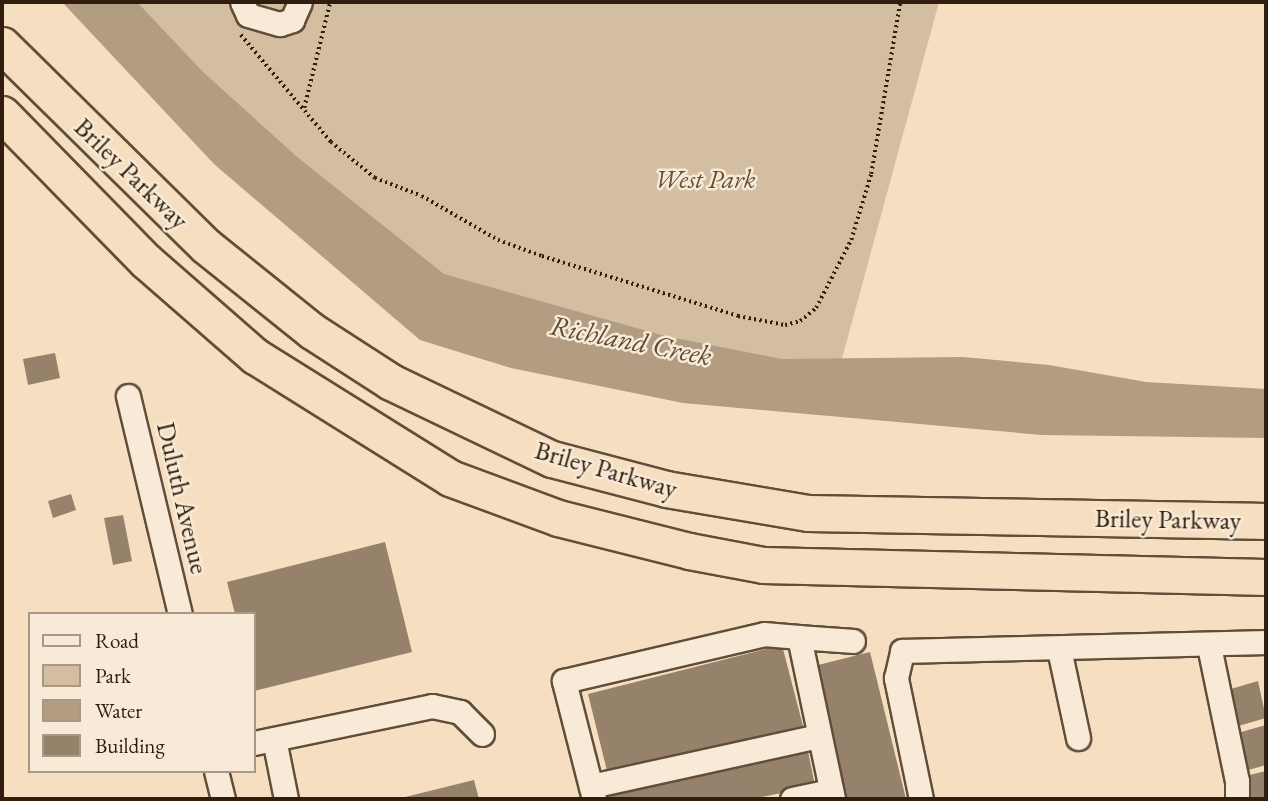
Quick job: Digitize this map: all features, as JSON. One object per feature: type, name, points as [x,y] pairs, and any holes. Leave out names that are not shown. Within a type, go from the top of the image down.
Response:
[{"type":"highway","name":"Briley Parkway","points":[[2,45],[206,247],[312,331],[391,382],[552,460],[666,489],[808,513],[1266,520]]},
{"type":"highway","name":"Briley Parkway","points":[[2,114],[146,261],[255,356],[356,422],[450,478],[558,518],[763,565],[1257,577]]},
{"type":"street","points":[[242,2],[248,15],[280,24],[292,20],[300,2]]},
{"type":"street","name":"Duluth Avenue","points":[[128,396],[180,612]]},
{"type":"street","points":[[819,736],[592,793],[564,681],[764,634],[853,641]]},
{"type":"street","points":[[792,799],[832,795],[799,638]]},
{"type":"street","points":[[921,799],[896,678],[902,651],[1209,646],[1266,642]]},
{"type":"street","points":[[1209,646],[1237,781],[1237,799]]},
{"type":"street","points":[[1059,649],[1078,737]]},
{"type":"street","points":[[286,799],[264,741],[432,706],[460,712],[482,734]]},
{"type":"street","points":[[216,773],[223,799]]},
{"type":"path","points":[[304,108],[330,2]]},
{"type":"path","points":[[238,32],[357,166],[498,240],[738,316],[785,325],[800,321],[816,308],[851,240],[871,174],[900,2]]},
{"type":"green space","name":"West Park","points":[[118,2],[939,2],[837,377],[420,278]]},
{"type":"water","name":"Richland Creek","points":[[62,2],[137,2],[203,72],[296,156],[444,274],[665,336],[782,359],[963,357],[1049,365],[1146,382],[1266,389],[1266,438],[1042,435],[683,403],[511,368],[420,340],[214,164]]},
{"type":"building","points":[[55,353],[60,378],[28,385],[23,359]]},
{"type":"building","points":[[71,494],[76,510],[53,518],[48,501]]},
{"type":"building","points":[[123,515],[132,561],[113,565],[104,518]]},
{"type":"building","points":[[385,542],[412,652],[256,691],[256,612],[234,612],[227,582]]},
{"type":"building","points":[[782,645],[803,726],[608,775],[588,694]]},
{"type":"building","points":[[870,652],[906,799],[846,799],[814,666]]},
{"type":"building","points":[[1258,681],[1266,718],[1235,727],[1224,691]]},
{"type":"building","points":[[1266,725],[1266,765],[1245,771],[1234,734]]},
{"type":"building","points":[[808,751],[815,786],[752,799],[608,799],[607,793]]},
{"type":"building","points":[[1266,771],[1266,799],[1250,799],[1245,776]]},
{"type":"building","points":[[474,780],[479,799],[401,798]]}]
